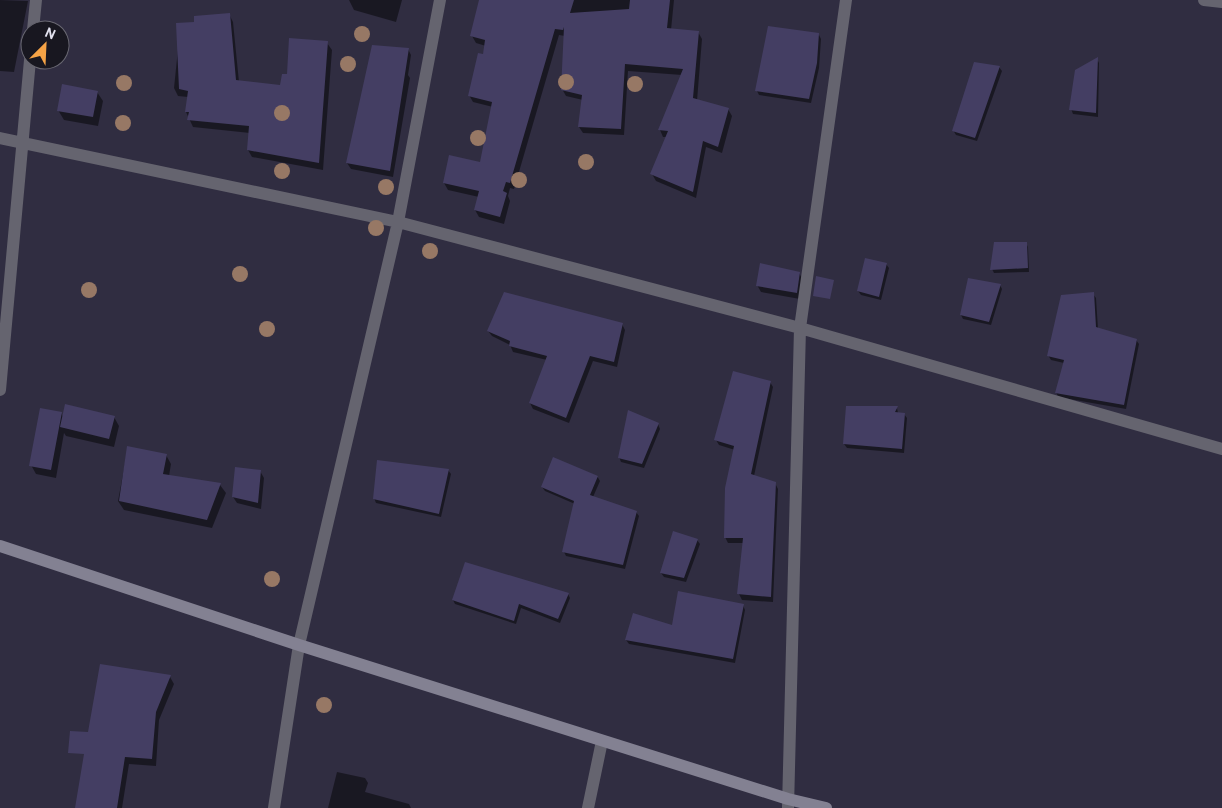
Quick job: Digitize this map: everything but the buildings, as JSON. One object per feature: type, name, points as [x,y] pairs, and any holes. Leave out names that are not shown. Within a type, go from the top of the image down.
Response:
[{"type":"main road","points":[[0,546],[788,803],[826,808]]},
{"type":"street","points":[[34,20],[36,0]]},
{"type":"street","points":[[274,808],[299,645],[398,222],[440,0]]},
{"type":"street","points":[[788,803],[800,328],[846,0]]},
{"type":"street","points":[[1204,0],[1222,2]]},
{"type":"street","points":[[0,390],[29,70]]},
{"type":"street","points":[[0,138],[398,222],[800,328],[1222,449]]},
{"type":"street","points":[[588,808],[602,741]]}]
